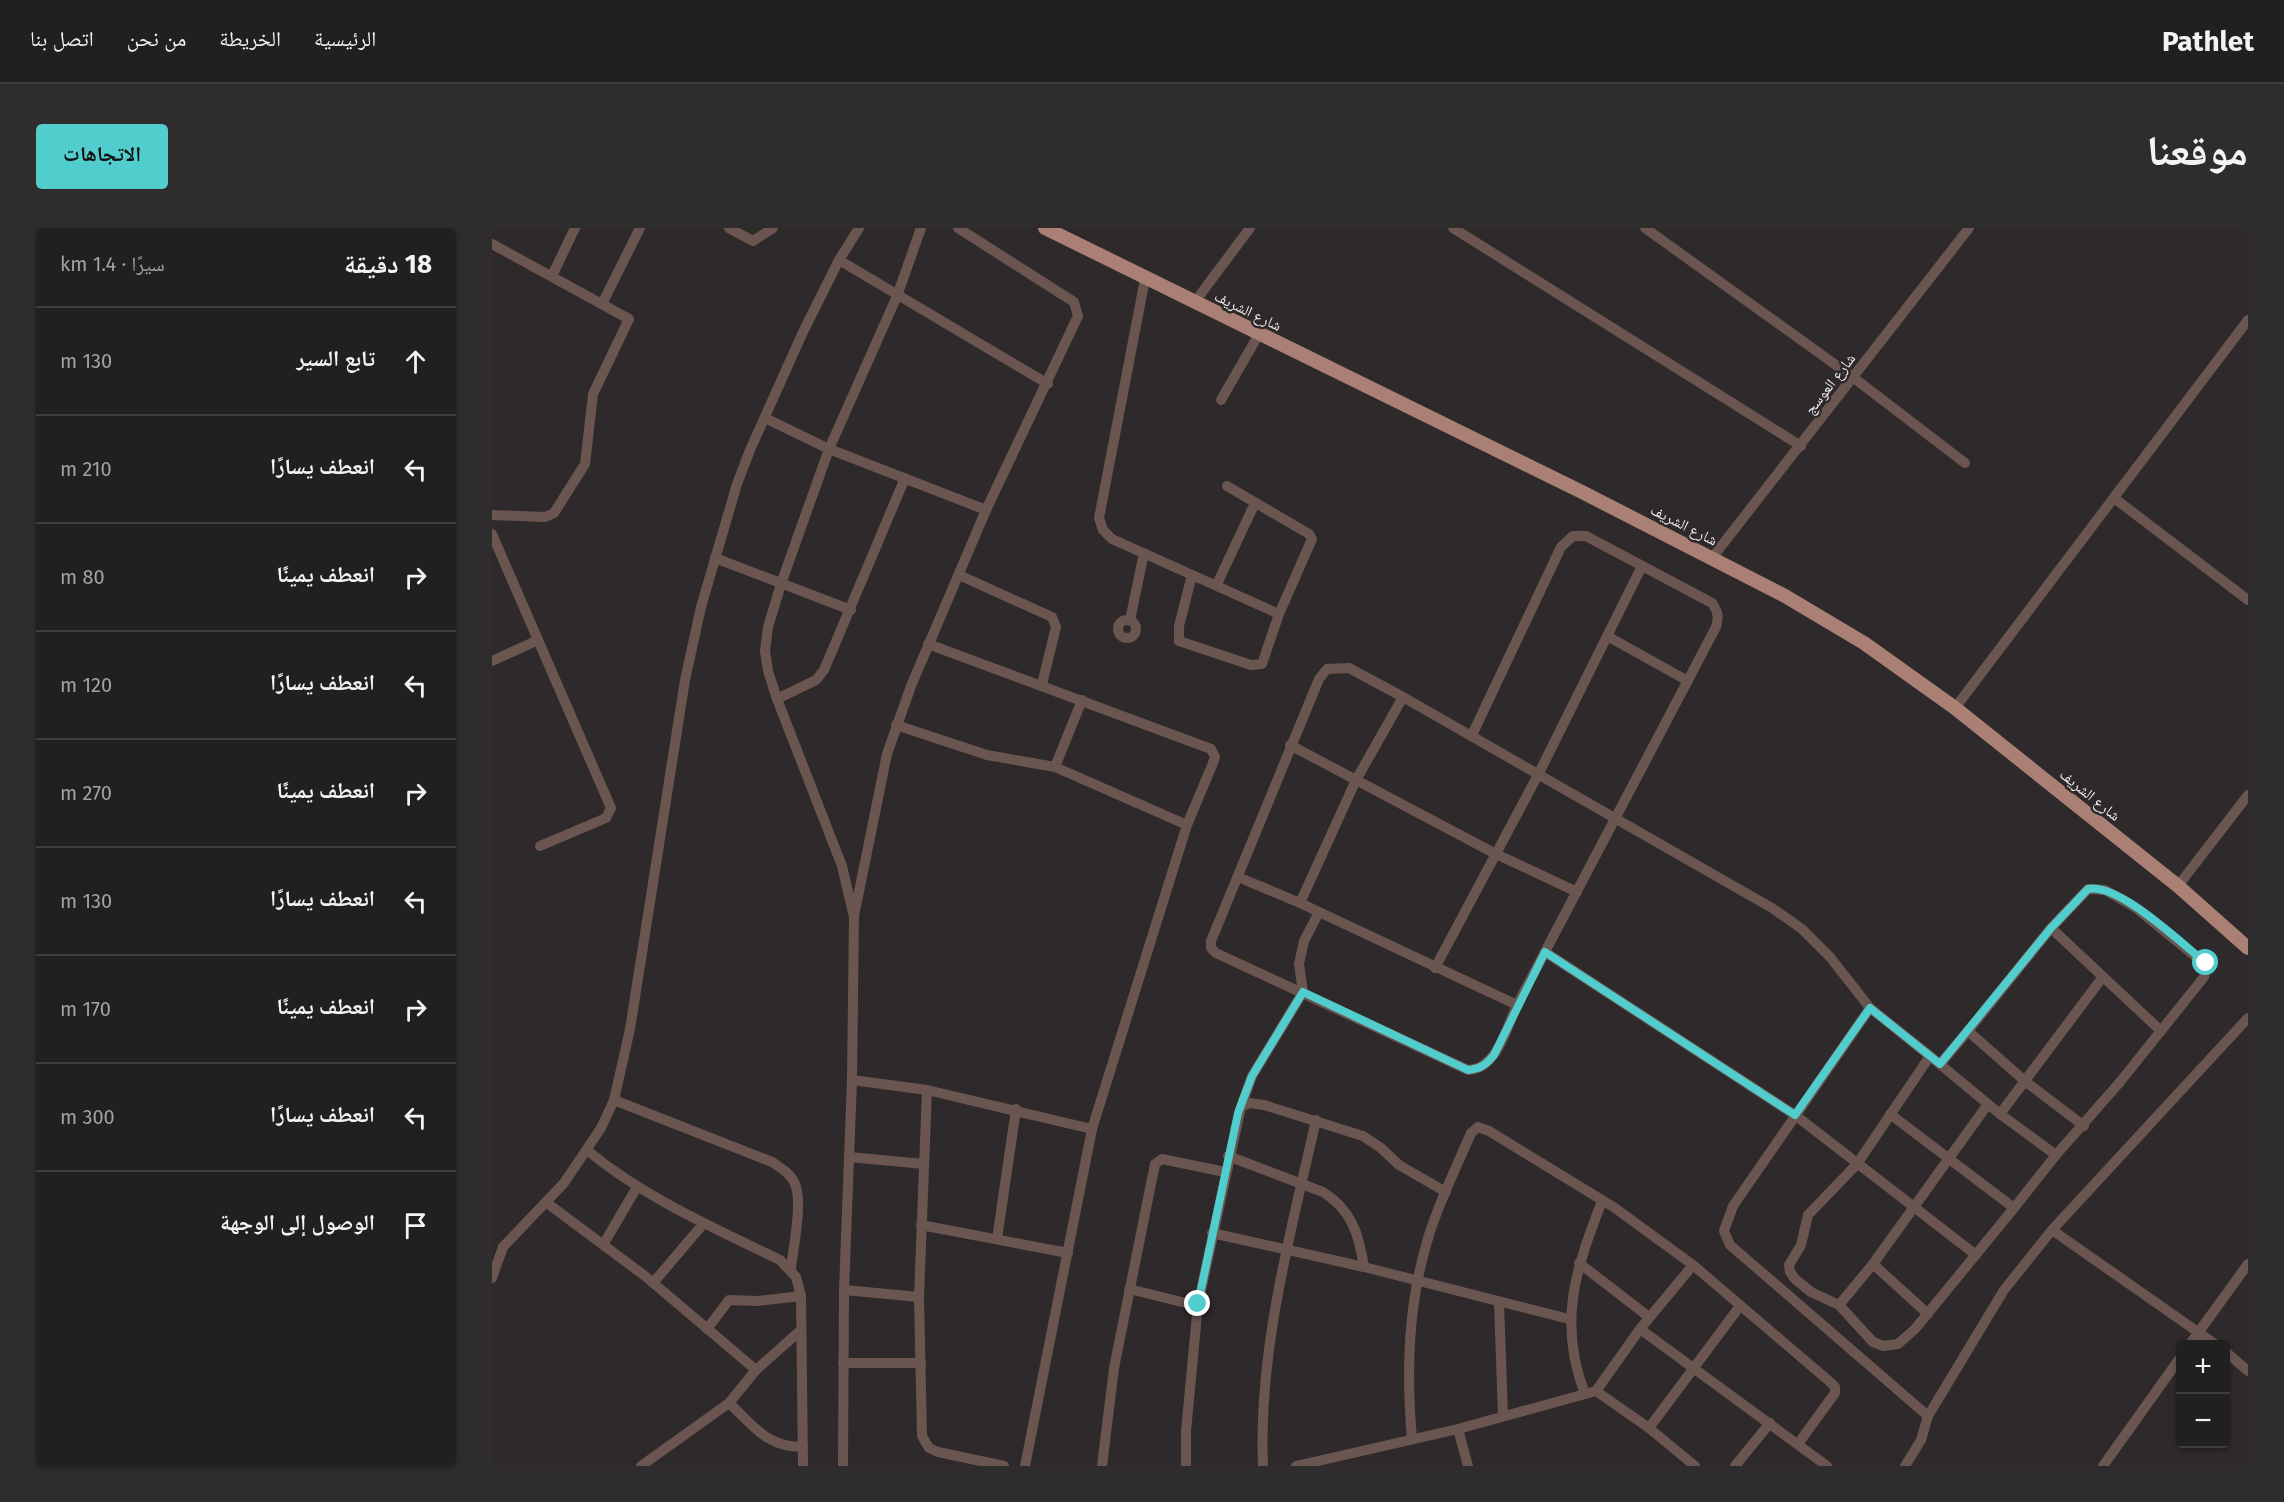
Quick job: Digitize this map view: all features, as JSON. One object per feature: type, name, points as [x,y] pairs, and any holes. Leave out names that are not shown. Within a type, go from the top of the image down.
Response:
[{"type":"main road","name":"شارع الشريف","points":[[1044,228],[1712,558],[1785,596],[1864,643],[1955,708],[2178,886],[2248,948]]},
{"type":"street","points":[[552,276],[575,228]]},
{"type":"street","points":[[602,304],[640,228]]},
{"type":"street","points":[[729,228],[753,241],[772,228]]},
{"type":"street","points":[[492,1278],[503,1247],[547,1203],[588,1150],[614,1100],[630,1029],[685,681],[715,558],[737,484],[765,418],[803,332],[839,260],[859,228]]},
{"type":"street","points":[[854,916],[842,866],[777,699],[765,651],[768,627],[782,581],[829,449],[897,296],[921,228]]},
{"type":"street","points":[[843,1466],[844,1290],[852,1080],[854,916],[887,754],[928,644],[986,510],[1048,384],[1078,316],[1074,302],[958,228]]},
{"type":"street","points":[[1194,303],[1250,228]]},
{"type":"street","points":[[1454,228],[1801,446]]},
{"type":"street","points":[[1646,228],[1854,378],[1965,463]]},
{"type":"street","name":"شارع العوسج","points":[[1712,558],[1969,228]]},
{"type":"street","points":[[492,244],[629,319],[593,394],[585,464],[550,516],[492,515]]},
{"type":"street","points":[[839,260],[1048,384]]},
{"type":"street","points":[[1145,279],[1099,518],[1102,530],[1112,538],[1144,554],[1216,584],[1279,614]]},
{"type":"street","points":[[1955,708],[2248,320]]},
{"type":"street","points":[[1221,400],[1259,334]]},
{"type":"street","points":[[765,418],[829,449],[986,510]]},
{"type":"street","points":[[777,699],[816,680],[824,670],[905,478]]},
{"type":"street","points":[[1192,575],[1178,636],[1184,645],[1259,666],[1312,539],[1309,534],[1227,486]]},
{"type":"street","points":[[2114,498],[2248,600]]},
{"type":"street","points":[[1216,584],[1255,503]]},
{"type":"street","points":[[492,534],[611,808],[606,818],[540,846]]},
{"type":"street","points":[[1472,735],[1566,541],[1573,536],[1586,536],[1712,603],[1717,610],[1719,616],[1716,627],[1616,818],[1517,1005],[1494,1055],[1480,1068],[1468,1070],[1216,953],[1211,948],[1211,942],[1308,701],[1327,669],[1349,668],[1539,773],[1616,818],[1772,908],[1802,928],[1830,957],[1870,1008],[2000,1114],[2056,1155]]},
{"type":"street","points":[[1130,620],[1144,554]]},
{"type":"street","points":[[715,558],[782,581],[851,610]]},
{"type":"street","points":[[1435,968],[1494,853],[1539,773],[1642,566]]},
{"type":"street","points":[[959,575],[1052,617],[1056,627],[1042,684]]},
{"type":"street","points":[[1607,636],[1688,681]]},
{"type":"street","points":[[492,661],[538,640]]},
{"type":"street","points":[[928,644],[1042,684],[1211,750],[1215,757],[1187,825],[1092,1129],[1024,1466]]},
{"type":"street","points":[[1300,903],[1356,780],[1403,696]]},
{"type":"street","points":[[1055,767],[1083,700]]},
{"type":"street","points":[[896,725],[987,755],[1055,767],[1187,825]]},
{"type":"street","points":[[1290,746],[1494,853],[1577,892]]},
{"type":"street","points":[[2178,886],[2248,795]]},
{"type":"street","points":[[1238,878],[1300,903],[1517,1005]]},
{"type":"street","points":[[1930,1056],[1857,1164],[1808,1215],[1801,1245],[1789,1264],[1790,1272],[1811,1292],[1839,1305],[1849,1319],[1873,1342],[1891,1347],[1898,1344],[1928,1314],[2056,1155],[2084,1126],[2204,977],[2207,971],[2206,963],[2136,908],[2105,890],[2096,888],[2082,893],[1940,1064]]},
{"type":"street","points":[[1186,1466],[1187,1420],[1198,1306],[1228,1156],[1252,1076],[1303,992],[1299,964],[1304,941],[1319,912]]},
{"type":"street","points":[[2051,928],[2161,1031]]},
{"type":"street","points":[[1545,952],[1795,1115],[1976,1255]]},
{"type":"street","points":[[2000,1114],[2026,1082],[2063,1026],[2102,978]]},
{"type":"street","points":[[1870,1008],[1733,1206],[1725,1221],[1724,1232],[1730,1245],[1928,1416]]},
{"type":"street","points":[[1905,1466],[1921,1440],[1928,1416],[2004,1290],[2052,1230],[2248,1018]]},
{"type":"street","points":[[1968,1031],[2026,1082],[2084,1126]]},
{"type":"street","points":[[852,1080],[927,1090],[1016,1109],[1092,1129]]},
{"type":"street","points":[[927,1090],[919,1297],[924,1443],[938,1452],[1004,1466]]},
{"type":"street","points":[[614,1100],[772,1162],[784,1170],[792,1178],[798,1193],[791,1269]]},
{"type":"street","points":[[1241,1107],[1249,1103],[1264,1105],[1316,1120],[1373,1141],[1399,1165],[1446,1192]]},
{"type":"street","points":[[1839,1305],[1873,1264],[1988,1104]]},
{"type":"street","points":[[997,1239],[1016,1109]]},
{"type":"street","points":[[1890,1114],[2014,1208]]},
{"type":"street","points":[[1263,1466],[1263,1419],[1274,1319],[1316,1120]]},
{"type":"street","points":[[1412,1439],[1408,1359],[1418,1282],[1429,1235],[1470,1132],[1478,1127],[1489,1131],[1602,1201],[1693,1265],[1834,1387],[1835,1393],[1798,1444]]},
{"type":"street","points":[[588,1150],[617,1175],[637,1187],[780,1260],[791,1269],[796,1277],[801,1296],[803,1466]]},
{"type":"street","points":[[1228,1156],[1334,1198],[1350,1215],[1364,1267]]},
{"type":"street","points":[[849,1157],[924,1164]]},
{"type":"street","points":[[1102,1466],[1114,1368],[1155,1164],[1162,1159],[1225,1172]]},
{"type":"street","points":[[603,1245],[637,1187]]},
{"type":"street","points":[[1585,1394],[1573,1358],[1569,1319],[1579,1263],[1602,1201]]},
{"type":"street","points":[[547,1203],[653,1283],[756,1370]]},
{"type":"street","points":[[653,1283],[704,1222]]},
{"type":"street","points":[[921,1225],[1068,1253]]},
{"type":"street","points":[[2052,1230],[2209,1340]]},
{"type":"street","points":[[1212,1233],[1364,1267],[1569,1319]]},
{"type":"street","points":[[1579,1263],[1649,1317]]},
{"type":"street","points":[[1873,1264],[1928,1314]]},
{"type":"street","points":[[2193,1340],[2248,1264]]},
{"type":"street","points":[[1296,1466],[1458,1428],[1596,1390],[1649,1317],[1693,1265]]},
{"type":"street","points":[[1129,1289],[1198,1306]]},
{"type":"street","points":[[844,1290],[919,1297]]},
{"type":"street","points":[[707,1329],[729,1300],[758,1301],[801,1296]]},
{"type":"street","points":[[1499,1302],[1503,1416]]},
{"type":"street","points":[[1649,1428],[1740,1306]]},
{"type":"street","points":[[1835,1335],[1849,1319]]},
{"type":"street","points":[[1640,1329],[1827,1466]]},
{"type":"street","points":[[641,1466],[729,1403],[756,1370],[801,1330]]},
{"type":"street","points":[[2230,1355],[2248,1371]]},
{"type":"street","points":[[843,1363],[921,1363]]},
{"type":"street","points":[[2103,1466],[2176,1365]]},
{"type":"street","points":[[1596,1390],[1649,1428],[1695,1466]]},
{"type":"street","points":[[729,1403],[770,1440],[786,1447],[803,1447]]},
{"type":"street","points":[[1735,1466],[1770,1423]]},
{"type":"street","points":[[1458,1428],[1468,1466]]},
{"type":"route","points":[[1198,1304],[1238,1113],[1252,1076],[1303,992],[1468,1070],[1475,1070],[1487,1064],[1494,1055],[1545,952],[1795,1115],[1870,1008],[1940,1064],[2051,928],[2088,889],[2105,890],[2136,908],[2206,963]]}]
